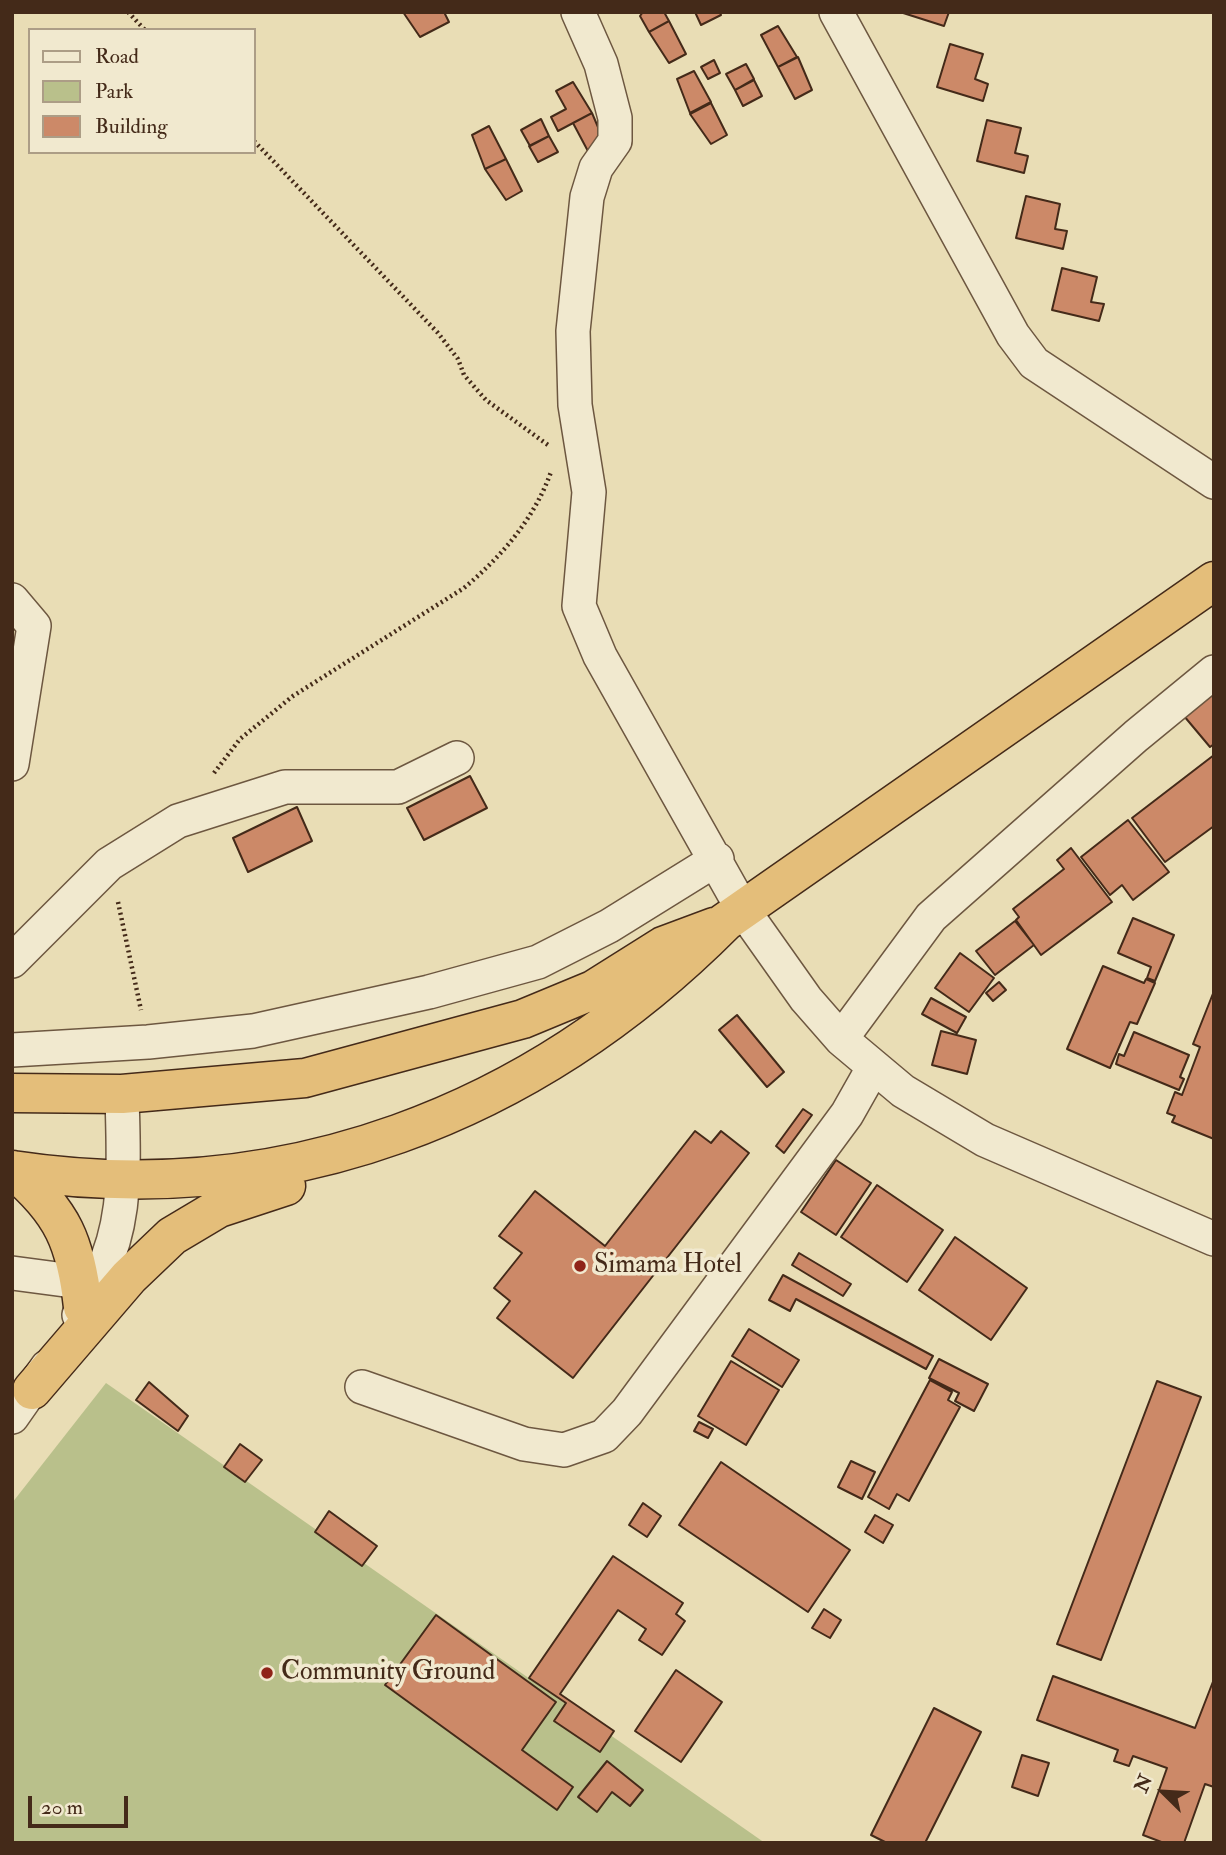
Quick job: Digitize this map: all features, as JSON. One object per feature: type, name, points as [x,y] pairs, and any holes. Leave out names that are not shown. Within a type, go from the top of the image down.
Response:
[{"type":"highway","points":[[22,1404],[129,1277],[172,1236],[246,1197],[351,1165],[496,1093],[568,1050],[678,970],[734,916],[1214,581]]},
{"type":"highway","points":[[12,1093],[122,1094],[305,1078],[523,1019],[593,990],[663,946],[734,916]]},
{"type":"highway","points":[[13,1170],[123,1181],[240,1174],[345,1151],[445,1117]]},
{"type":"highway","points":[[13,1170],[44,1196],[62,1226],[82,1294]]},
{"type":"street","points":[[578,12],[601,64],[615,118],[615,141],[596,168],[587,197],[573,331],[575,405],[589,492],[579,606],[600,656],[717,859],[734,916],[841,1039],[903,1091],[985,1140],[1214,1239]]},
{"type":"street","points":[[835,12],[1013,335],[1034,363],[1214,482]]},
{"type":"street","points":[[12,600],[34,625],[12,764]]},
{"type":"street","points":[[841,1039],[931,917],[1136,736],[1214,672]]},
{"type":"street","points":[[12,961],[109,864],[178,821],[285,787],[397,787],[457,758]]},
{"type":"street","points":[[12,1050],[148,1042],[253,1031],[338,1014],[538,962],[609,926],[717,859]]},
{"type":"street","points":[[362,1387],[524,1444],[565,1450],[604,1436],[627,1412],[847,1114],[873,1068]]},
{"type":"street","points":[[22,1404],[82,1294],[108,1257],[118,1219],[123,1181],[122,1094]]},
{"type":"street","points":[[12,1273],[82,1294]]},
{"type":"path","points":[[128,12],[143,28]]},
{"type":"path","points":[[256,143],[438,333],[458,359],[464,375],[486,400],[558,452],[575,405]]},
{"type":"path","points":[[178,821],[240,739],[293,696],[464,588],[490,566],[520,530],[543,492],[554,462]]},
{"type":"path","points":[[109,864],[148,1042]]},
{"type":"green space","name":"Community Ground","points":[[106,1383],[765,1843],[12,1843],[12,1503]]},
{"type":"building","points":[[403,12],[444,12],[449,22],[420,37]]},
{"type":"building","points":[[643,12],[664,12],[669,21],[649,32],[640,16]]},
{"type":"building","points":[[695,12],[720,12],[721,15],[701,25]]},
{"type":"building","points":[[900,12],[949,12],[944,26]]},
{"type":"building","points":[[669,21],[686,54],[669,63],[649,32]]},
{"type":"building","points":[[778,26],[797,57],[778,67],[761,35]]},
{"type":"building","points":[[950,44],[983,54],[975,79],[988,84],[983,101],[937,87]]},
{"type":"building","points":[[798,57],[812,90],[795,99],[778,67]]},
{"type":"building","points":[[714,60],[720,73],[708,79],[701,67]]},
{"type":"building","points":[[746,64],[754,79],[735,90],[726,74]]},
{"type":"building","points":[[694,71],[711,102],[690,113],[677,79]]},
{"type":"building","points":[[754,80],[762,96],[743,106],[735,90]]},
{"type":"building","points":[[573,82],[592,113],[558,131],[551,117],[566,109],[556,91]]},
{"type":"building","points":[[711,103],[727,135],[711,144],[690,114]]},
{"type":"building","points":[[592,113],[606,146],[590,155],[573,123]]},
{"type":"building","points":[[541,119],[549,136],[530,146],[521,130]]},
{"type":"building","points":[[987,120],[1021,128],[1015,153],[1028,156],[1024,173],[977,161]]},
{"type":"building","points":[[489,126],[506,159],[485,169],[472,135]]},
{"type":"building","points":[[549,136],[558,152],[538,162],[529,146]]},
{"type":"building","points":[[506,159],[522,191],[506,200],[485,169]]},
{"type":"building","points":[[1026,196],[1060,204],[1055,229],[1067,231],[1063,249],[1016,238]]},
{"type":"building","points":[[1062,268],[1097,277],[1091,302],[1104,304],[1099,321],[1052,310]]},
{"type":"building","points":[[1214,692],[1214,744],[1210,747],[1184,716]]},
{"type":"building","points":[[1214,755],[1214,826],[1165,862],[1132,818]]},
{"type":"building","points":[[470,776],[487,808],[424,840],[407,808]]},
{"type":"building","points":[[297,807],[312,841],[248,872],[233,838]]},
{"type":"building","points":[[1128,820],[1169,872],[1133,900],[1122,885],[1110,895],[1081,857]]},
{"type":"building","points":[[1071,848],[1112,902],[1041,955],[1016,920],[1019,917],[1013,909],[1064,869],[1057,860]]},
{"type":"building","points":[[1133,918],[1174,935],[1155,981],[1147,978],[1151,967],[1118,953]]},
{"type":"building","points":[[1015,921],[1034,945],[995,975],[976,951]]},
{"type":"building","points":[[960,953],[994,978],[969,1012],[935,988]]},
{"type":"building","points":[[1103,966],[1144,983],[1146,979],[1155,983],[1137,1024],[1130,1022],[1110,1068],[1067,1049]]},
{"type":"building","points":[[999,982],[1006,990],[993,1001],[986,993]]},
{"type":"building","points":[[1214,991],[1214,1139],[1172,1122],[1175,1116],[1167,1113],[1175,1092],[1182,1095],[1200,1047],[1193,1044]]},
{"type":"building","points":[[931,998],[966,1017],[957,1033],[922,1014]]},
{"type":"building","points":[[737,1015],[784,1072],[767,1087],[719,1030]]},
{"type":"building","points":[[941,1031],[976,1040],[967,1074],[932,1065]]},
{"type":"building","points":[[1134,1032],[1189,1055],[1180,1077],[1184,1079],[1179,1090],[1116,1064],[1119,1054],[1124,1056]]},
{"type":"building","points":[[803,1109],[812,1115],[784,1153],[776,1146]]},
{"type":"building","points":[[695,1131],[711,1143],[721,1131],[749,1153],[573,1378],[497,1318],[510,1301],[494,1288],[522,1253],[499,1236],[535,1191],[605,1246]]},
{"type":"building","points":[[836,1160],[871,1183],[836,1235],[801,1212]]},
{"type":"building","points":[[877,1185],[943,1230],[907,1282],[841,1237]]},
{"type":"building","points":[[955,1237],[1027,1288],[991,1340],[919,1290]]},
{"type":"building","points":[[799,1253],[851,1284],[843,1296],[792,1265]]},
{"type":"building","points":[[783,1275],[933,1356],[926,1369],[796,1299],[790,1311],[769,1300]]},
{"type":"building","points":[[749,1329],[799,1360],[782,1387],[732,1356]]},
{"type":"building","points":[[939,1359],[988,1384],[974,1411],[955,1401],[959,1393],[929,1378]]},
{"type":"building","points":[[731,1361],[779,1390],[746,1445],[698,1416]]},
{"type":"building","points":[[930,1380],[952,1392],[948,1400],[960,1407],[909,1501],[897,1494],[889,1509],[868,1497]]},
{"type":"building","points":[[1157,1381],[1201,1397],[1101,1660],[1057,1644]]},
{"type":"building","points":[[149,1382],[188,1416],[178,1431],[136,1400]]},
{"type":"building","points":[[699,1422],[713,1429],[708,1438],[694,1431]]},
{"type":"building","points":[[240,1444],[262,1460],[245,1482],[224,1467]]},
{"type":"building","points":[[851,1461],[875,1472],[862,1499],[838,1487]]},
{"type":"building","points":[[721,1462],[850,1550],[808,1612],[679,1525]]},
{"type":"building","points":[[643,1503],[661,1516],[647,1537],[629,1525]]},
{"type":"building","points":[[329,1511],[377,1546],[362,1566],[315,1532]]},
{"type":"building","points":[[875,1515],[893,1525],[883,1543],[865,1532]]},
{"type":"building","points":[[613,1556],[683,1603],[676,1614],[685,1621],[662,1655],[639,1640],[646,1629],[618,1610],[560,1694],[614,1731],[600,1752],[554,1721],[566,1703],[529,1678]]},
{"type":"building","points":[[824,1609],[841,1620],[830,1638],[812,1628]]},
{"type":"building","points":[[436,1615],[556,1702],[522,1750],[573,1787],[557,1810],[385,1685]]},
{"type":"building","points":[[676,1670],[722,1702],[681,1762],[635,1731]]},
{"type":"building","points":[[1053,1676],[1195,1728],[1214,1679],[1214,1787],[1205,1784],[1184,1843],[1164,1843],[1143,1835],[1167,1768],[1133,1756],[1129,1766],[1114,1761],[1118,1750],[1037,1720]]},
{"type":"building","points":[[934,1708],[981,1732],[925,1843],[887,1843],[871,1835]]},
{"type":"building","points":[[1022,1755],[1049,1763],[1038,1796],[1012,1787]]},
{"type":"building","points":[[607,1761],[643,1790],[630,1806],[612,1792],[597,1812],[578,1797]]},
{"type":"place","name":"Simama Hotel","points":[[580,1266]]},
{"type":"place","name":"Community Ground","points":[[267,1673]]}]
